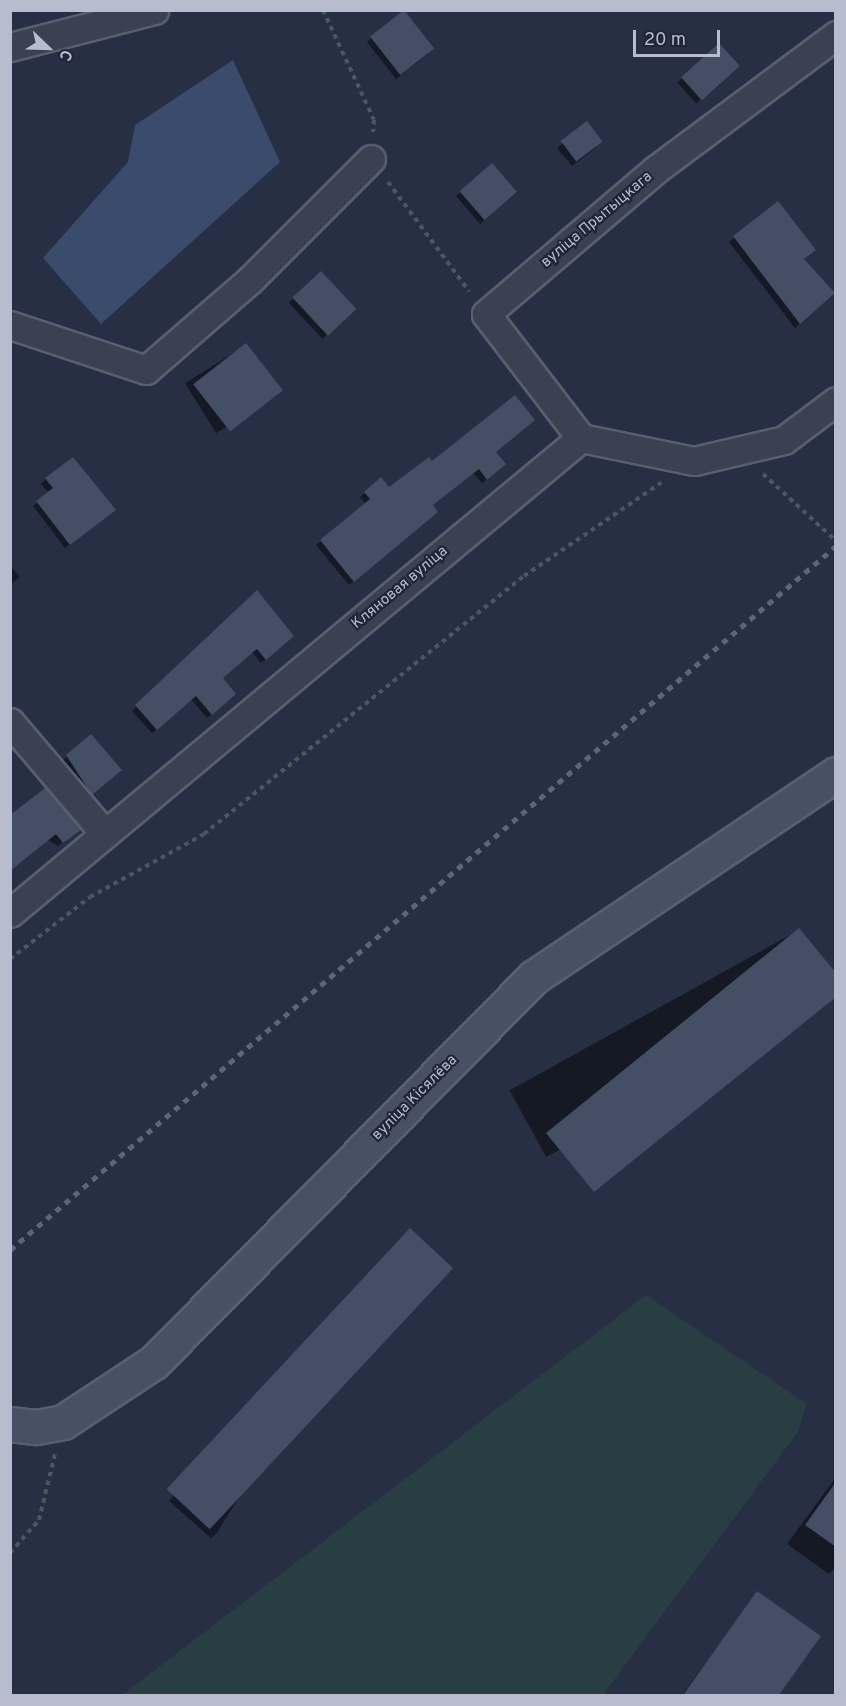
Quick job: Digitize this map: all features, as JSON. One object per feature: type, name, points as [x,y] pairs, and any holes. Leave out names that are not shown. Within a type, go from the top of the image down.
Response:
[{"type":"street","points":[[10,48],[154,10]]},
{"type":"street","name":"вуліца Прытыцкага","points":[[581,438],[486,314],[655,170],[836,35]]},
{"type":"street","points":[[10,324],[146,370],[250,280],[371,159]]},
{"type":"street","points":[[581,438],[694,461],[784,440],[836,401]]},
{"type":"street","name":"Кляновая вуліца","points":[[10,913],[581,438]]},
{"type":"street","points":[[10,722],[104,833]]},
{"type":"street","name":"вуліца Кісялёва","points":[[10,1424],[36,1427],[63,1422],[154,1362],[534,976],[836,774]]},
{"type":"path","points":[[738,452],[836,541]]},
{"type":"path","points":[[10,959],[90,897],[204,834],[524,576],[694,461]]},
{"type":"path","points":[[10,1553],[39,1520],[63,1422]]},
{"type":"green space","points":[[646,1295],[807,1404],[798,1432],[603,1695],[122,1695]]},
{"type":"water","points":[[233,60],[280,162],[101,324],[43,258],[128,162],[135,125]]},
{"type":"building","points":[[404,10],[434,49],[400,75],[370,36]]},
{"type":"building","points":[[719,43],[740,66],[702,100],[681,77]]},
{"type":"building","points":[[587,121],[603,142],[576,162],[561,141]]},
{"type":"building","points":[[492,163],[517,192],[484,220],[460,191]]},
{"type":"building","points":[[778,201],[816,250],[804,259],[835,293],[800,324],[733,236]]},
{"type":"building","points":[[321,271],[356,309],[328,336],[292,298]]},
{"type":"building","points":[[246,343],[283,390],[230,432],[193,384]]},
{"type":"building","points":[[515,395],[535,420],[496,452],[506,464],[487,480],[479,469],[433,505],[438,512],[354,582],[320,540],[370,499],[364,492],[381,477],[389,487],[429,457],[432,461]]},
{"type":"building","points":[[73,457],[116,510],[70,545],[36,501],[53,488],[45,478]]},
{"type":"building","points":[[257,590],[294,636],[266,660],[257,649],[223,678],[236,694],[212,715],[196,696],[157,730],[135,705]]},
{"type":"building","points":[[91,734],[122,770],[92,795],[66,755]]},
{"type":"building","points":[[45,788],[81,830],[63,843],[56,834],[10,871],[10,815]]},
{"type":"building","points":[[799,928],[836,973],[836,997],[594,1192],[546,1133]]},
{"type":"building","points":[[410,1228],[453,1268],[210,1529],[167,1489]]},
{"type":"building","points":[[836,1482],[836,1547],[805,1525]]},
{"type":"building","points":[[757,1591],[821,1636],[779,1695],[683,1695]]},
{"type":"railway","points":[[10,1250],[836,546]]}]
